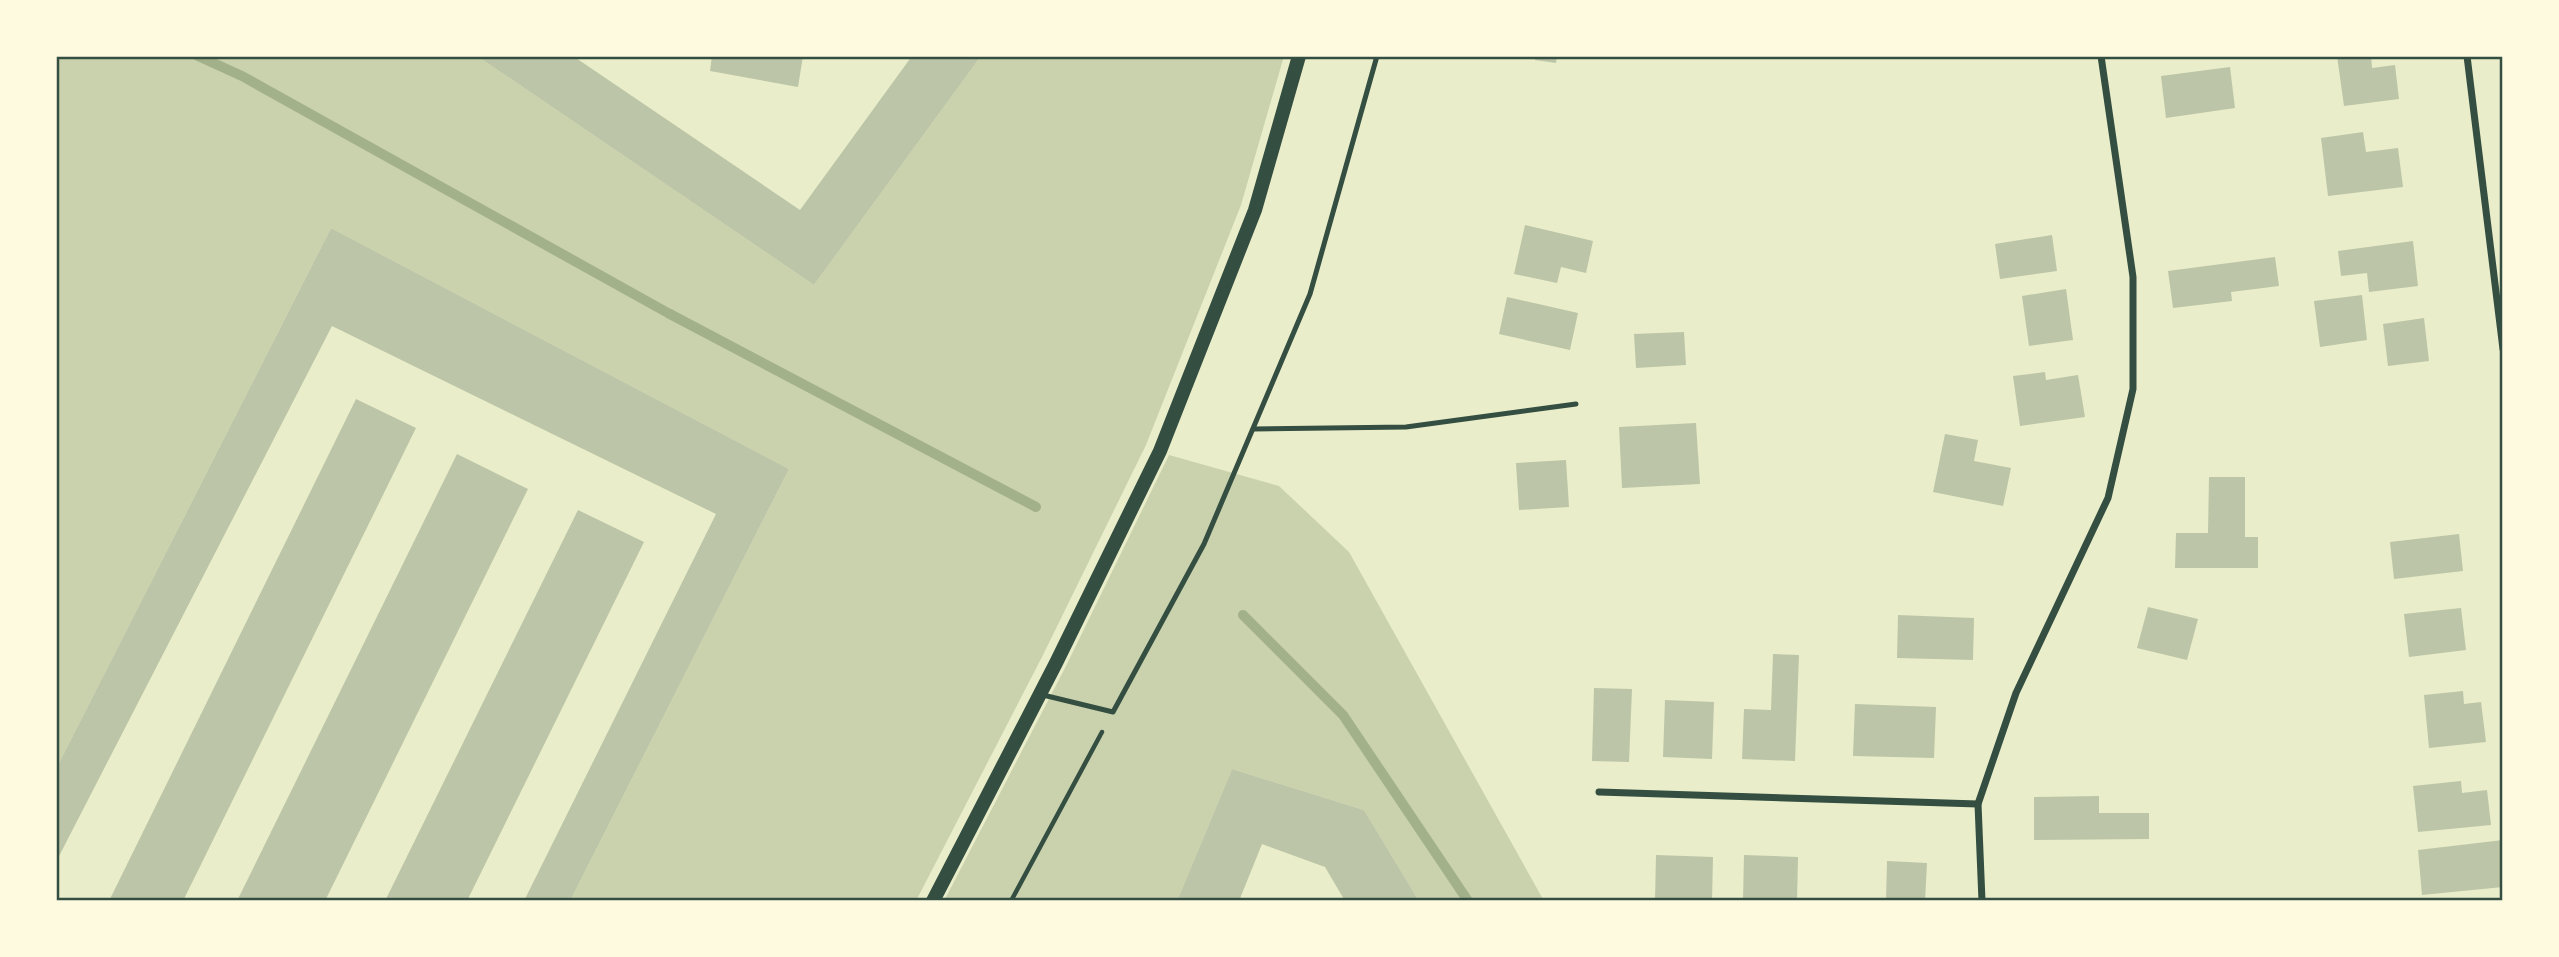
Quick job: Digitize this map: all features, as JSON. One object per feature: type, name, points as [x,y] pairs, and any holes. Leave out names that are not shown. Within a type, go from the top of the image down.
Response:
[{"type":"main road","points":[[933,901],[1040,694],[1160,451],[1255,210],[1299,56]]},
{"type":"street","points":[[1982,901],[1978,804],[2016,693],[2108,498],[2133,389],[2133,277],[2101,56]]},
{"type":"street","points":[[2467,56],[2503,349]]},
{"type":"street","points":[[1599,792],[1978,804]]},
{"type":"lane","points":[[1040,694],[1113,712],[1204,544],[1310,294],[1377,56]]},
{"type":"lane","points":[[1253,429],[1406,427],[1576,404]]},
{"type":"path","points":[[1011,901],[1113,712]]},
{"type":"green space","points":[[56,56],[477,56],[814,285],[981,56],[1284,56],[1241,205],[1146,445],[1042,657],[916,901],[570,901],[789,469],[331,228],[56,769]]},
{"type":"green space","points":[[1169,455],[1279,486],[1349,552],[1544,901],[1419,901],[1364,810],[1232,769],[1177,901],[944,901],[1065,668]]},
{"type":"building","points":[[477,56],[573,56],[800,210],[912,56],[981,56],[814,285]]},
{"type":"building","points":[[712,56],[803,56],[798,87],[710,71]]},
{"type":"building","points":[[1536,56],[1557,56],[1556,63],[1535,60]]},
{"type":"building","points":[[2337,56],[2371,56],[2372,68],[2395,65],[2399,99],[2344,106]]},
{"type":"building","points":[[2230,67],[2235,108],[2166,118],[2161,76]]},
{"type":"building","points":[[2363,132],[2366,152],[2398,148],[2403,187],[2328,196],[2321,138]]},
{"type":"building","points":[[1525,225],[1593,241],[1586,273],[1561,267],[1557,283],[1514,274]]},
{"type":"building","points":[[331,228],[789,469],[570,901],[524,901],[716,514],[332,326],[56,862],[56,769]]},
{"type":"building","points":[[2052,235],[2057,271],[2000,279],[1995,244]]},
{"type":"building","points":[[2413,241],[2418,286],[2369,292],[2367,273],[2341,276],[2338,251]]},
{"type":"building","points":[[2275,257],[2279,286],[2231,292],[2232,301],[2173,308],[2168,271]]},
{"type":"building","points":[[2066,289],[2073,340],[2029,346],[2022,296]]},
{"type":"building","points":[[2362,295],[2367,340],[2320,347],[2314,301]]},
{"type":"building","points":[[1507,297],[1578,313],[1570,350],[1499,334]]},
{"type":"building","points":[[2424,318],[2429,361],[2388,366],[2383,324]]},
{"type":"building","points":[[1684,332],[1686,365],[1636,368],[1634,334]]},
{"type":"building","points":[[2045,372],[2046,380],[2078,375],[2085,417],[2020,426],[2013,376]]},
{"type":"building","points":[[356,399],[416,428],[183,901],[109,901]]},
{"type":"building","points":[[1696,423],[1700,484],[1622,488],[1619,427]]},
{"type":"building","points":[[1945,434],[1978,440],[1974,461],[2011,468],[2003,506],[1933,492]]},
{"type":"building","points":[[457,454],[528,489],[325,901],[237,901]]},
{"type":"building","points":[[1566,460],[1569,507],[1519,510],[1516,463]]},
{"type":"building","points":[[2209,477],[2245,477],[2245,537],[2258,537],[2258,568],[2175,568],[2176,533],[2208,533]]},
{"type":"building","points":[[578,510],[644,542],[467,901],[385,901]]},
{"type":"building","points":[[2459,534],[2463,571],[2394,579],[2390,542]]},
{"type":"building","points":[[2148,607],[2198,619],[2187,660],[2137,648]]},
{"type":"building","points":[[2461,608],[2466,650],[2409,657],[2404,614]]},
{"type":"building","points":[[1898,615],[1974,618],[1973,660],[1897,658]]},
{"type":"building","points":[[1773,654],[1799,655],[1795,761],[1742,759],[1744,709],[1771,710]]},
{"type":"building","points":[[1594,688],[1632,689],[1629,762],[1592,761]]},
{"type":"building","points":[[2463,691],[2464,704],[2481,702],[2486,742],[2429,748],[2424,695]]},
{"type":"building","points":[[1665,700],[1714,702],[1712,759],[1663,757]]},
{"type":"building","points":[[1855,704],[1936,707],[1934,758],[1853,756]]},
{"type":"building","points":[[1232,769],[1364,810],[1419,901],[1345,901],[1325,867],[1262,844],[1239,901],[1177,901]]},
{"type":"building","points":[[2461,781],[2462,793],[2487,790],[2491,825],[2418,832],[2413,786]]},
{"type":"building","points":[[2099,796],[2099,813],[2149,813],[2149,839],[2034,840],[2034,797]]},
{"type":"building","points":[[2503,840],[2503,887],[2422,895],[2418,850]]},
{"type":"building","points":[[1656,855],[1713,857],[1712,901],[1655,901]]},
{"type":"building","points":[[1744,855],[1798,857],[1797,901],[1743,901]]},
{"type":"building","points":[[1887,861],[1927,863],[1925,901],[1886,901]]},
{"type":"waterway","points":[[198,56],[242,76],[668,313],[1036,507]]},
{"type":"waterway","points":[[1243,615],[1343,715],[1468,901]]}]
